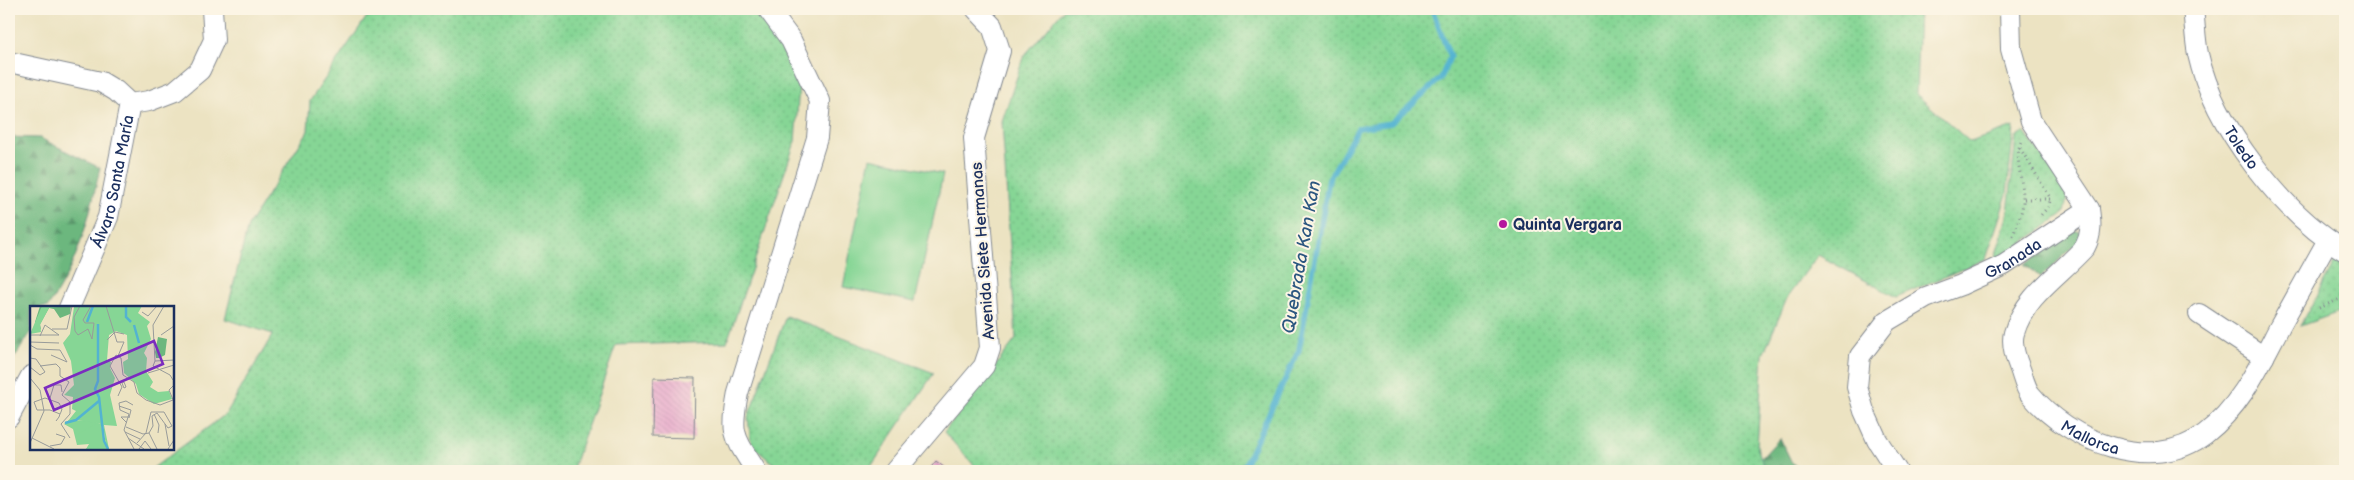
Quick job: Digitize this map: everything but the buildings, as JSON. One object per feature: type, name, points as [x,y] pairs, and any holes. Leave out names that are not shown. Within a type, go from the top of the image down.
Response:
[{"type":"street","name":"Álvaro Santa María","points":[[70,306],[108,217],[130,104],[149,101],[175,91],[200,70],[214,40],[212,9]]},
{"type":"street","points":[[756,471],[735,437],[732,421],[738,393],[817,138],[820,101],[791,40],[768,9]]},
{"type":"street","name":"Avenida Siete Hermanas","points":[[895,471],[984,366],[990,348],[974,138],[1000,51],[992,26],[976,9]]},
{"type":"street","points":[[2010,9],[2011,49],[2031,121],[2089,209]]},
{"type":"street","name":"Toledo","points":[[2193,9],[2198,55],[2213,96],[2235,138],[2271,189],[2328,240],[2345,251]]},
{"type":"street","points":[[9,62],[101,82],[130,104]]},
{"type":"street","name":"Mallorca","points":[[2089,209],[2091,225],[2089,239],[2085,247],[2044,286],[2023,310],[2013,335],[2016,359],[2029,393],[2054,416],[2082,435],[2109,447],[2139,452],[2163,451],[2183,446],[2204,434],[2236,404],[2328,240]]},
{"type":"street","name":"Granada","points":[[1897,471],[1877,440],[1856,387],[1860,356],[1887,321],[1926,298],[1961,286],[2004,265],[2089,209]]},
{"type":"street","points":[[2199,314],[2264,357]]},
{"type":"street","points":[[9,417],[30,378]]},
{"type":"path","points":[[2020,234],[2012,239],[2024,199],[2019,146],[2031,121]]},
{"type":"path","points":[[2019,146],[2051,199]]},
{"type":"path","points":[[2024,199],[2051,199]]},
{"type":"path","points":[[2038,219],[2048,207],[2051,199]]},
{"type":"path","points":[[2319,308],[2345,297]]},
{"type":"green space","points":[[372,9],[759,9],[800,70],[795,142],[727,342],[616,345],[572,471],[149,471],[226,414],[273,334],[225,319],[248,226],[308,131],[310,101]]},
{"type":"green space","name":"Quinta Vergara","points":[[1064,9],[1919,9],[1916,94],[1970,142],[2014,127],[2007,194],[1986,259],[1896,297],[1818,255],[1788,296],[1763,355],[1757,446],[1765,471],[979,471],[944,432],[1016,339],[1002,121],[1024,56]]},
{"type":"green space","points":[[2024,132],[2068,192],[2064,213],[1993,265],[2008,213],[2016,137]]},
{"type":"green space","points":[[9,137],[40,138],[100,168],[86,224],[68,273],[49,306],[30,306],[30,334],[9,366]]},
{"type":"green space","points":[[870,158],[943,174],[915,302],[843,287]]},
{"type":"green space","points":[[2074,230],[2083,233],[2082,239],[2041,277],[2024,265]]},
{"type":"green space","points":[[2336,260],[2345,264],[2345,310],[2300,326]]},
{"type":"green space","points":[[786,316],[934,373],[868,471],[782,471],[751,445],[748,417]]},
{"type":"green space","points":[[1780,438],[1791,461],[1800,471],[1749,471]]},
{"type":"waterway","name":"Quebrada Kan Kan","points":[[1242,471],[1299,350],[1329,179],[1358,128],[1391,123],[1441,78],[1450,57],[1432,9]]},
{"type":"place","name":"Quinta Vergara","points":[[1503,224]]}]
